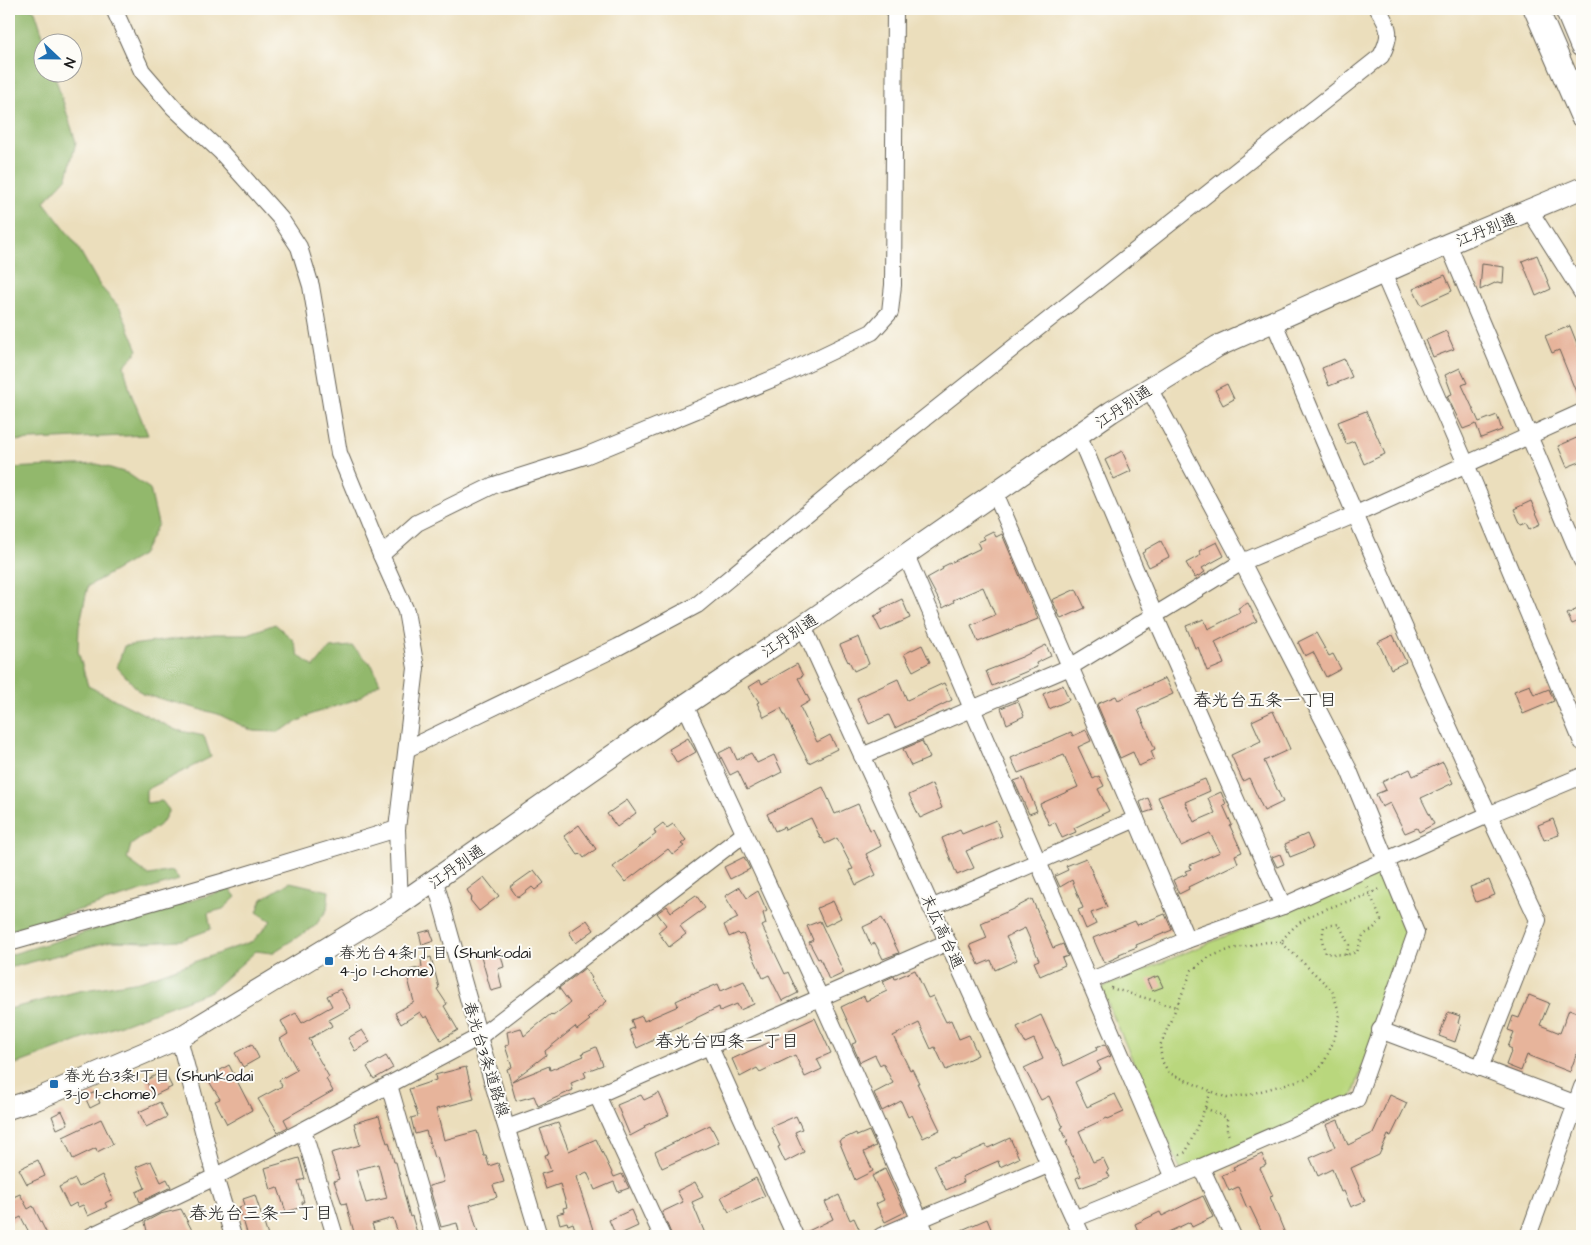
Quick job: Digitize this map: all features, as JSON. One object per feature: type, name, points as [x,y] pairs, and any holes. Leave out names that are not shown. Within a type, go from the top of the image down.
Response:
[{"type":"highway","points":[[1536,9],[1582,115]]},
{"type":"highway","points":[[1567,9],[1582,44]]},
{"type":"main road","name":"江丹別通","points":[[9,1108],[37,1099],[178,1038],[400,904],[685,705],[1079,436],[1111,412],[1218,346],[1448,244],[1575,191]]},
{"type":"street","points":[[114,9],[142,71],[174,108],[221,152],[280,218],[299,247],[311,286],[340,453],[406,611],[416,668],[397,829],[400,904]]},
{"type":"street","points":[[381,555],[417,523],[494,485],[586,456],[782,375],[872,332],[890,312],[894,285],[895,9]]},
{"type":"street","points":[[407,749],[618,647],[697,605],[863,467],[1382,56],[1388,42],[1388,24],[1378,9]]},
{"type":"street","points":[[1530,211],[1582,293]]},
{"type":"street","points":[[1448,244],[1582,561]]},
{"type":"street","points":[[1383,273],[1466,464],[1582,742]]},
{"type":"street","points":[[1273,320],[1354,515],[1488,815],[1538,920],[1480,1068]]},
{"type":"street","points":[[1074,1219],[1170,1171],[1201,1167],[1236,1150],[1357,1099],[1416,933],[1348,768],[1242,562],[1149,388]]},
{"type":"street","points":[[862,756],[1070,667],[1242,562],[1354,515],[1582,412]]},
{"type":"street","points":[[1079,436],[1155,616],[1283,906]]},
{"type":"street","points":[[995,494],[1187,940]]},
{"type":"street","points":[[906,555],[1170,1171]]},
{"type":"street","name":"末広高台通","points":[[803,626],[1082,1236]]},
{"type":"street","points":[[685,705],[820,997],[927,1236]]},
{"type":"street","points":[[1091,986],[1187,940],[1283,906],[1488,815],[1582,776]]},
{"type":"street","points":[[931,908],[1136,819]]},
{"type":"street","points":[[9,943],[222,882],[397,829]]},
{"type":"street","points":[[91,1236],[215,1178],[479,1037],[744,834]]},
{"type":"street","name":"春光台3条道路線","points":[[435,881],[479,1037],[539,1236]]},
{"type":"street","points":[[508,1128],[596,1095],[948,942]]},
{"type":"street","points":[[1380,1030],[1579,1105]]},
{"type":"street","points":[[178,1038],[215,1178],[233,1236]]},
{"type":"street","points":[[709,1045],[795,1236]]},
{"type":"street","points":[[389,1086],[433,1236]]},
{"type":"street","points":[[1528,1236],[1579,1105],[1582,1087]]},
{"type":"street","points":[[596,1095],[662,1236]]},
{"type":"street","points":[[303,1130],[334,1236]]},
{"type":"street","points":[[881,1236],[1048,1165]]},
{"type":"street","points":[[1201,1167],[1233,1236]]},
{"type":"path","points":[[1346,955],[1349,945],[1339,924],[1324,926],[1322,940],[1326,953],[1346,955],[1357,952],[1363,935],[1381,920],[1360,872]]},
{"type":"path","points":[[1281,942],[1286,934],[1319,910],[1371,894],[1394,882]]},
{"type":"path","points":[[1267,942],[1281,942],[1332,990],[1340,1016],[1334,1040],[1323,1065],[1307,1078],[1247,1095],[1227,1098],[1169,1073],[1162,1061],[1160,1046],[1176,1007],[1192,970],[1208,957],[1231,949],[1267,942]]},
{"type":"path","points":[[1091,986],[1108,987],[1176,1007]]},
{"type":"path","points":[[1170,1171],[1186,1152],[1211,1092]]},
{"type":"path","points":[[1205,1108],[1227,1118],[1227,1131],[1236,1150]]},
{"type":"green space","points":[[9,9],[32,9],[35,11],[42,32],[32,32],[32,82],[57,82],[76,142],[67,177],[44,202],[76,244],[100,286],[120,308],[138,350],[124,366],[130,391],[148,435],[9,441]]},
{"type":"green space","points":[[97,464],[127,473],[150,489],[158,524],[142,555],[88,586],[79,627],[78,651],[88,686],[176,730],[204,736],[211,757],[146,790],[146,803],[162,801],[169,810],[162,823],[131,845],[127,859],[149,875],[173,871],[179,880],[9,931],[9,468]]},
{"type":"green space","points":[[275,624],[293,640],[299,656],[314,667],[330,648],[352,646],[372,665],[380,683],[357,699],[312,714],[278,732],[253,731],[218,714],[142,694],[117,667],[124,646],[214,634],[248,634]]},
{"type":"green space","points":[[1384,870],[1408,930],[1351,1101],[1182,1173],[1101,988]]},
{"type":"green space","points":[[290,882],[329,891],[327,910],[315,926],[272,953],[256,951],[211,991],[9,1067],[9,1009],[79,991],[140,981],[253,941],[271,921],[257,912],[262,899]]},
{"type":"green space","points":[[230,889],[236,897],[223,909],[208,913],[211,929],[182,940],[111,941],[9,968],[9,955]]},
{"type":"building","points":[[1537,255],[1551,289],[1536,296],[1522,261]]},
{"type":"building","points":[[1482,264],[1504,267],[1503,283],[1497,282],[1480,290]]},
{"type":"building","points":[[1445,275],[1452,291],[1421,305],[1413,289]]},
{"type":"building","points":[[1570,326],[1582,356],[1582,402],[1580,402],[1559,350],[1552,353],[1545,336]]},
{"type":"building","points":[[1446,331],[1454,349],[1433,357],[1426,340]]},
{"type":"building","points":[[1344,359],[1352,377],[1329,386],[1322,368]]},
{"type":"building","points":[[1460,368],[1467,383],[1462,385],[1479,422],[1497,415],[1502,430],[1481,438],[1476,424],[1463,429],[1447,396],[1452,394],[1445,375]]},
{"type":"building","points":[[1227,384],[1234,399],[1223,405],[1215,390]]},
{"type":"building","points":[[1366,411],[1385,454],[1364,464],[1354,441],[1346,444],[1338,422]]},
{"type":"building","points":[[1579,437],[1582,444],[1582,461],[1567,467],[1558,446]]},
{"type":"building","points":[[1122,451],[1131,471],[1114,479],[1105,460]]},
{"type":"building","points":[[1531,501],[1541,524],[1530,529],[1527,523],[1521,525],[1514,509]]},
{"type":"building","points":[[993,531],[996,537],[1002,534],[1038,619],[978,642],[971,625],[995,615],[983,587],[953,600],[954,602],[943,608],[927,578],[943,569],[942,567],[981,548],[978,542],[985,539],[983,536]]},
{"type":"building","points":[[1161,541],[1169,557],[1149,567],[1142,553]]},
{"type":"building","points":[[1217,542],[1224,556],[1202,568],[1205,572],[1195,578],[1186,563],[1201,555],[1199,551]]},
{"type":"building","points":[[1076,589],[1085,608],[1061,619],[1052,600]]},
{"type":"building","points":[[902,599],[910,618],[881,631],[874,617],[883,612],[881,609]]},
{"type":"building","points":[[1248,603],[1257,621],[1215,642],[1224,664],[1207,671],[1198,647],[1195,648],[1186,626],[1204,619],[1208,629],[1240,613],[1238,608]]},
{"type":"building","points":[[1582,607],[1582,620],[1572,624],[1567,614]]},
{"type":"building","points":[[1316,633],[1329,656],[1333,654],[1341,669],[1326,677],[1313,652],[1305,656],[1298,642]]},
{"type":"building","points":[[1393,635],[1406,662],[1391,669],[1378,642]]},
{"type":"building","points":[[859,637],[869,664],[854,671],[840,645]]},
{"type":"building","points":[[922,645],[930,662],[913,671],[904,654]]},
{"type":"building","points":[[1046,645],[1051,656],[1036,663],[1037,667],[992,686],[986,671]]},
{"type":"building","points":[[797,664],[803,676],[798,678],[810,701],[800,707],[817,742],[830,735],[837,749],[809,763],[781,708],[764,717],[757,703],[759,702],[749,687],[760,680],[762,684]]},
{"type":"building","points":[[1165,678],[1173,694],[1138,710],[1155,749],[1151,751],[1154,759],[1139,766],[1133,752],[1120,758],[1097,704],[1116,696],[1118,700]]},
{"type":"building","points":[[898,679],[907,700],[944,683],[952,700],[895,728],[889,715],[869,724],[857,698]]},
{"type":"building","points":[[1063,685],[1069,700],[1049,709],[1043,694]]},
{"type":"building","points":[[1530,685],[1534,695],[1549,689],[1554,701],[1523,714],[1514,691]]},
{"type":"building","points":[[1018,701],[1024,716],[1007,724],[1001,708]]},
{"type":"building","points":[[1273,711],[1290,749],[1264,761],[1283,802],[1264,811],[1249,778],[1243,781],[1231,755],[1261,741],[1252,721]]},
{"type":"building","points":[[1086,730],[1091,741],[1078,747],[1093,779],[1099,776],[1104,786],[1098,789],[1109,811],[1074,828],[1076,832],[1062,838],[1055,822],[1049,825],[1040,804],[1078,787],[1064,755],[1018,773],[1011,758],[1071,732],[1073,736]]},
{"type":"building","points":[[688,738],[696,752],[677,763],[669,749]]},
{"type":"building","points":[[922,741],[930,758],[911,766],[903,749]]},
{"type":"building","points":[[731,747],[737,760],[751,753],[757,763],[774,755],[782,772],[747,790],[738,771],[730,775],[719,753]]},
{"type":"building","points":[[1443,762],[1453,783],[1421,798],[1434,824],[1419,832],[1417,828],[1405,833],[1390,803],[1382,807],[1376,794],[1386,790],[1382,782],[1410,769],[1413,776]]},
{"type":"building","points":[[1023,778],[1037,811],[1029,814],[1014,781]]},
{"type":"building","points":[[1205,779],[1210,791],[1185,802],[1194,822],[1215,813],[1208,798],[1221,792],[1226,804],[1223,805],[1232,825],[1230,826],[1242,852],[1235,855],[1238,863],[1188,887],[1189,889],[1179,894],[1173,880],[1187,874],[1185,871],[1191,869],[1190,865],[1220,852],[1210,833],[1181,846],[1158,797]]},
{"type":"building","points":[[932,784],[942,808],[920,818],[909,795]]},
{"type":"building","points":[[823,787],[835,814],[858,804],[870,830],[873,829],[881,846],[866,854],[876,875],[856,885],[849,870],[853,869],[837,838],[825,844],[811,818],[785,830],[784,827],[775,831],[767,814]]},
{"type":"building","points":[[1148,798],[1153,810],[1144,813],[1140,802]]},
{"type":"building","points":[[627,800],[636,813],[617,827],[607,814]]},
{"type":"building","points":[[1553,819],[1559,835],[1544,840],[1538,825]]},
{"type":"building","points":[[996,820],[1002,836],[966,851],[974,868],[957,875],[942,838],[960,830],[962,834]]},
{"type":"building","points":[[663,823],[667,828],[673,824],[686,840],[681,844],[684,846],[673,855],[668,849],[625,882],[613,867],[656,834],[654,830]]},
{"type":"building","points":[[579,825],[596,849],[584,858],[581,854],[578,855],[564,836]]},
{"type":"building","points":[[1307,834],[1313,848],[1290,857],[1285,844]]},
{"type":"building","points":[[1280,854],[1284,864],[1277,867],[1272,857]]},
{"type":"building","points":[[744,857],[750,869],[730,879],[724,867]]},
{"type":"building","points":[[1086,858],[1107,907],[1091,913],[1096,924],[1086,929],[1078,910],[1083,908],[1072,880],[1060,887],[1055,876],[1068,870],[1066,866]]},
{"type":"building","points":[[534,870],[544,883],[535,890],[532,887],[518,898],[510,887]]},
{"type":"building","points":[[484,877],[499,896],[479,911],[470,900],[472,898],[467,890]]},
{"type":"building","points":[[1489,880],[1495,895],[1476,902],[1470,887]]},
{"type":"building","points":[[740,887],[747,898],[758,891],[767,911],[763,913],[766,924],[762,926],[785,974],[788,972],[798,993],[782,1001],[769,975],[763,978],[743,934],[740,935],[738,933],[729,937],[724,925],[738,918],[725,896]]},
{"type":"building","points":[[696,895],[705,908],[680,926],[686,934],[669,947],[658,932],[666,925],[657,913],[667,906],[671,912]]},
{"type":"building","points":[[1032,899],[1053,948],[1063,944],[1068,956],[1062,958],[1065,965],[1040,976],[1034,962],[1039,960],[1025,928],[1006,937],[1017,960],[995,970],[991,960],[979,965],[970,945],[987,938],[981,923]]},
{"type":"building","points":[[833,901],[841,918],[825,926],[817,908]]},
{"type":"building","points":[[1165,914],[1172,930],[1136,945],[1137,947],[1119,954],[1120,956],[1104,963],[1093,938],[1135,921],[1137,925]]},
{"type":"building","points":[[882,918],[899,953],[883,959],[875,943],[871,945],[863,927]]},
{"type":"building","points":[[587,920],[594,930],[576,943],[569,932]]},
{"type":"building","points":[[820,921],[844,973],[829,980],[820,958],[818,959],[809,942],[813,940],[807,926]]},
{"type":"building","points":[[430,930],[434,941],[422,945],[419,933]]},
{"type":"building","points":[[500,951],[504,967],[498,969],[502,988],[491,991],[481,956]]},
{"type":"building","points":[[431,957],[439,988],[437,989],[447,1004],[444,1006],[458,1030],[441,1040],[427,1016],[424,1018],[420,1012],[401,1024],[395,1013],[414,1002],[406,971],[422,967],[421,960]]},
{"type":"building","points":[[585,968],[592,978],[590,980],[607,1001],[588,1018],[590,1020],[577,1030],[575,1027],[545,1051],[546,1055],[512,1081],[549,1066],[550,1070],[584,1056],[582,1053],[596,1047],[603,1065],[584,1072],[586,1077],[571,1083],[573,1090],[538,1106],[534,1096],[516,1101],[507,1069],[512,1067],[505,1046],[509,1044],[507,1032],[521,1028],[524,1036],[551,1014],[553,1016],[570,1003],[559,988]]},
{"type":"building","points":[[915,970],[928,998],[933,996],[946,1022],[951,1020],[959,1039],[969,1035],[978,1055],[946,1070],[935,1047],[931,1049],[919,1023],[893,1036],[910,1070],[912,1069],[919,1083],[917,1083],[940,1130],[923,1138],[912,1115],[908,1117],[901,1101],[882,1111],[874,1093],[893,1083],[883,1063],[880,1065],[875,1055],[860,1062],[852,1044],[857,1042],[841,1007],[864,996],[866,1001],[887,991],[883,981],[894,976],[895,979]]},
{"type":"building","points":[[1158,976],[1163,987],[1152,991],[1147,980]]},
{"type":"building","points":[[744,981],[754,1004],[740,1010],[737,1004],[720,1011],[719,1007],[637,1048],[629,1030],[634,1028],[631,1020],[642,1016],[644,1021],[676,1007],[678,1005],[676,1001],[718,984],[721,991]]},
{"type":"building","points":[[340,989],[351,1008],[329,1020],[332,1026],[309,1039],[329,1077],[326,1079],[333,1091],[284,1119],[288,1127],[278,1132],[258,1099],[282,1086],[279,1080],[297,1070],[280,1039],[288,1034],[281,1021],[296,1013],[302,1023],[332,1006],[327,996]]},
{"type":"building","points":[[1529,995],[1549,1003],[1540,1025],[1560,1033],[1569,1009],[1582,1014],[1582,1039],[1570,1072],[1527,1055],[1521,1071],[1506,1065],[1512,1049],[1508,1047],[1514,1032],[1508,1030],[1513,1016],[1519,1018]]},
{"type":"building","points":[[1448,1012],[1460,1016],[1458,1023],[1461,1024],[1455,1042],[1439,1036]]},
{"type":"building","points":[[1041,1015],[1064,1066],[1097,1050],[1096,1048],[1105,1044],[1111,1056],[1097,1062],[1101,1069],[1075,1082],[1087,1107],[1115,1094],[1124,1112],[1079,1131],[1093,1162],[1103,1158],[1110,1177],[1080,1188],[1076,1178],[1081,1176],[1049,1096],[1041,1100],[1024,1068],[1043,1059],[1034,1039],[1025,1043],[1017,1027]]},
{"type":"building","points":[[815,1018],[831,1053],[817,1059],[822,1069],[805,1077],[795,1055],[760,1072],[757,1068],[740,1077],[732,1059],[790,1033],[789,1030]]},
{"type":"building","points":[[362,1030],[370,1042],[355,1051],[348,1038]]},
{"type":"building","points":[[252,1044],[259,1058],[243,1067],[235,1053]]},
{"type":"building","points":[[386,1056],[393,1068],[374,1079],[367,1067]]},
{"type":"building","points":[[229,1065],[252,1110],[227,1124],[215,1101],[220,1099],[207,1078]]},
{"type":"building","points":[[466,1067],[474,1099],[436,1109],[444,1140],[477,1131],[489,1166],[498,1163],[504,1182],[493,1185],[497,1197],[470,1205],[479,1236],[460,1236],[457,1223],[441,1227],[429,1186],[444,1182],[437,1157],[434,1158],[426,1131],[415,1134],[411,1118],[418,1116],[409,1089],[436,1080],[435,1075]]},
{"type":"building","points":[[164,1071],[172,1087],[153,1096],[146,1080]]},
{"type":"building","points":[[95,1092],[100,1103],[90,1108],[85,1097]]},
{"type":"building","points":[[659,1093],[669,1115],[644,1126],[645,1128],[630,1136],[617,1105],[641,1095],[644,1100]]},
{"type":"building","points":[[1390,1095],[1407,1103],[1391,1136],[1388,1135],[1379,1155],[1351,1168],[1365,1201],[1351,1207],[1344,1191],[1341,1192],[1332,1169],[1318,1176],[1310,1158],[1335,1147],[1326,1125],[1338,1120],[1348,1145],[1373,1133]]},
{"type":"building","points":[[160,1102],[167,1117],[146,1127],[139,1112]]},
{"type":"building","points":[[62,1111],[68,1124],[57,1129],[52,1116]]},
{"type":"building","points":[[379,1116],[394,1162],[396,1162],[410,1217],[412,1216],[418,1236],[399,1236],[393,1218],[372,1224],[376,1236],[355,1236],[346,1203],[342,1204],[334,1181],[339,1179],[331,1153],[360,1145],[354,1123]],"holes":[[[378,1164],[387,1198],[366,1203],[356,1170]]]},
{"type":"building","points":[[796,1116],[802,1129],[795,1132],[804,1152],[785,1162],[771,1127]]},
{"type":"building","points":[[101,1119],[113,1144],[97,1152],[96,1148],[73,1159],[63,1137]]},
{"type":"building","points":[[558,1123],[569,1151],[596,1139],[614,1177],[622,1174],[629,1188],[618,1192],[614,1182],[595,1190],[587,1172],[576,1177],[595,1236],[577,1236],[573,1223],[568,1225],[567,1222],[560,1224],[557,1214],[564,1212],[563,1208],[567,1207],[560,1184],[546,1189],[541,1174],[551,1171],[545,1155],[549,1154],[540,1129]]},
{"type":"building","points":[[710,1125],[719,1142],[662,1168],[655,1152]]},
{"type":"building","points":[[869,1131],[876,1146],[864,1152],[873,1171],[855,1180],[839,1141],[856,1133],[857,1136]]},
{"type":"building","points":[[1010,1138],[1019,1158],[1000,1167],[998,1161],[962,1177],[964,1182],[946,1190],[934,1165],[953,1157],[954,1159],[986,1145],[988,1148]]},
{"type":"building","points":[[1262,1154],[1266,1165],[1260,1168],[1273,1196],[1270,1197],[1286,1236],[1264,1236],[1250,1207],[1247,1208],[1238,1187],[1229,1191],[1222,1175],[1235,1170],[1233,1167]]},
{"type":"building","points":[[299,1158],[305,1179],[298,1181],[304,1202],[302,1202],[303,1207],[286,1212],[278,1188],[271,1190],[265,1168]]},
{"type":"building","points":[[38,1160],[45,1176],[27,1184],[19,1169]]},
{"type":"building","points":[[151,1161],[161,1182],[167,1179],[171,1187],[140,1202],[136,1192],[145,1188],[136,1167]]},
{"type":"building","points":[[885,1169],[905,1212],[885,1222],[876,1204],[884,1200],[872,1176]]},
{"type":"building","points":[[102,1175],[113,1199],[105,1203],[107,1207],[88,1216],[83,1205],[78,1207],[76,1203],[69,1207],[59,1187],[75,1179],[79,1187]]},
{"type":"building","points":[[756,1178],[765,1196],[729,1212],[721,1197]]},
{"type":"building","points":[[695,1182],[703,1197],[692,1202],[706,1236],[672,1236],[662,1212],[683,1202],[677,1191]]},
{"type":"building","points":[[20,1194],[28,1209],[33,1206],[48,1236],[31,1236],[21,1217],[9,1223],[9,1199]]},
{"type":"building","points":[[255,1195],[268,1236],[248,1236],[239,1207],[245,1205],[243,1199]]},
{"type":"building","points":[[839,1195],[850,1220],[854,1218],[860,1231],[847,1236],[805,1236],[804,1233],[833,1219],[825,1202]]},
{"type":"building","points":[[1203,1196],[1213,1217],[1192,1227],[1190,1222],[1160,1236],[1140,1236],[1135,1224],[1160,1212],[1162,1216]]},
{"type":"building","points":[[181,1209],[195,1236],[148,1236],[145,1222],[160,1214]]},
{"type":"building","points":[[631,1210],[638,1226],[616,1236],[609,1220]]},
{"type":"building","points":[[987,1219],[994,1236],[948,1236]]},
{"type":"place","name":"春光台4条1丁目 (Shunkodai 4-jo 1-chome)","points":[[329,961]]},
{"type":"place","name":"春光台3条1丁目 (Shunkodai 3-jo 1-chome)","points":[[54,1084]]},
{"type":"district","name":"春光台五条一丁目","points":[[1265,700]]},
{"type":"district","name":"春光台四条一丁目","points":[[727,1041]]},
{"type":"district","name":"春光台三条一丁目","points":[[261,1213]]}]
